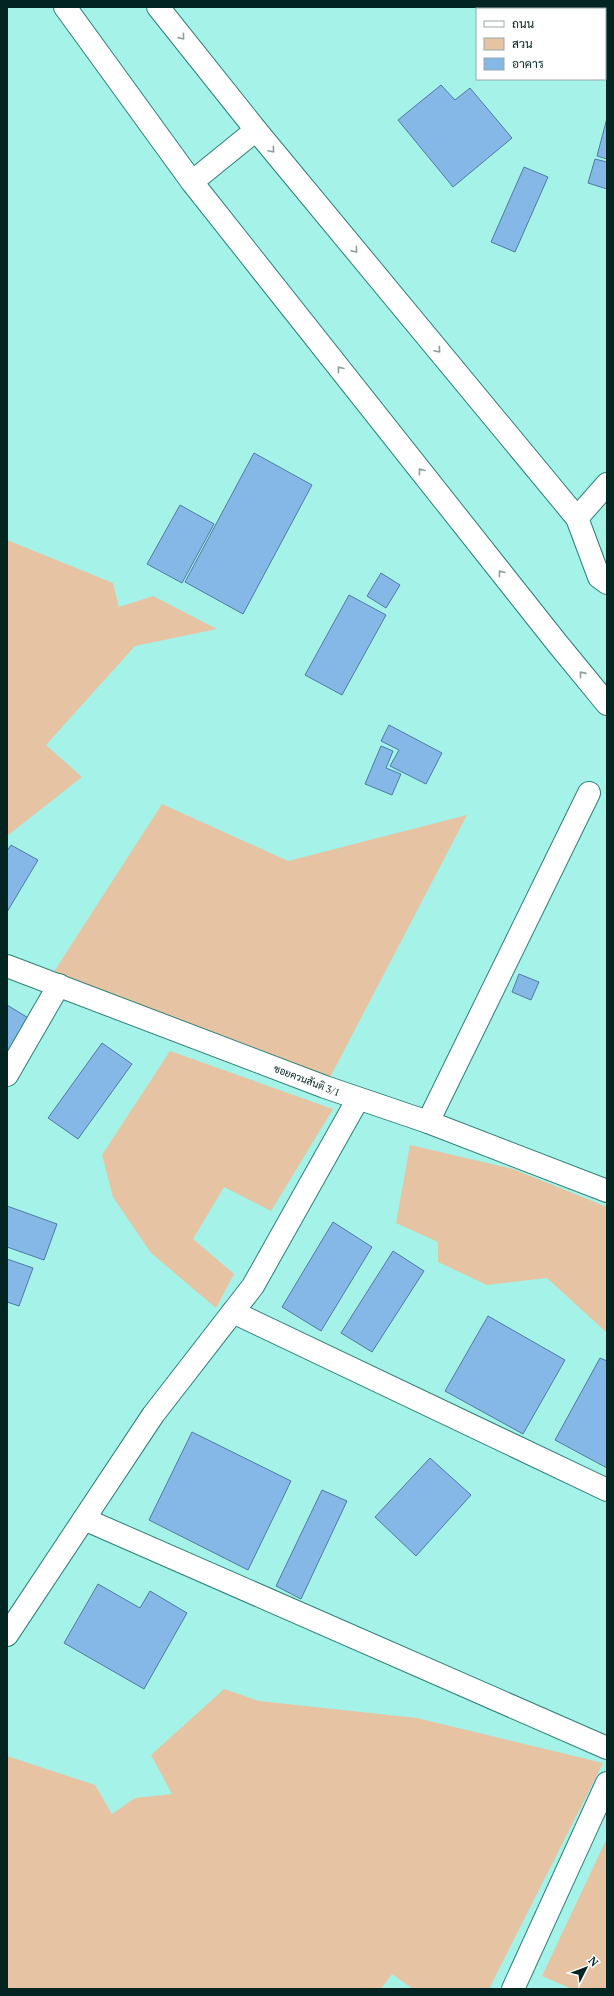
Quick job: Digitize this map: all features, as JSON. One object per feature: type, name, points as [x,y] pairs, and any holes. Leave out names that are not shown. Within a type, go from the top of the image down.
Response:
[{"type":"street","points":[[65,7],[192,182],[607,704]]},
{"type":"street","points":[[158,7],[256,130],[577,518],[599,576],[607,583]]},
{"type":"street","points":[[192,182],[256,130]]},
{"type":"street","points":[[577,518],[607,484]]},
{"type":"street","points":[[428,1122],[589,793]]},
{"type":"street","name":"ซอยควนสันติ 3/1","points":[[7,966],[358,1099],[428,1122],[607,1191]]},
{"type":"street","points":[[7,1075],[60,985]]},
{"type":"street","points":[[7,1635],[153,1416],[253,1286],[358,1099]]},
{"type":"street","points":[[233,1312],[607,1490]]},
{"type":"street","points":[[84,1519],[607,1748]]},
{"type":"street","points":[[513,1989],[607,1783]]},
{"type":"green space","points":[[7,540],[113,583],[119,607],[153,596],[217,629],[135,646],[46,745],[82,777],[7,836]]},
{"type":"green space","points":[[162,804],[288,861],[467,815],[325,1087],[48,981]]},
{"type":"green space","points":[[170,1051],[333,1109],[271,1211],[224,1187],[193,1239],[234,1274],[216,1308],[151,1253],[113,1197],[102,1155]]},
{"type":"green space","points":[[410,1145],[513,1169],[607,1207],[607,1333],[547,1278],[487,1285],[438,1262],[438,1242],[396,1223]]},
{"type":"green space","points":[[224,1689],[259,1701],[417,1718],[603,1763],[489,1989],[413,1989],[392,1974],[381,1989],[7,1989],[7,1756],[95,1785],[112,1814],[135,1798],[172,1794],[151,1755]]},
{"type":"green space","points":[[607,1838],[607,1989],[572,1989],[542,1976]]},
{"type":"building","points":[[441,85],[455,100],[470,88],[512,138],[453,187],[398,120]]},
{"type":"building","points":[[607,118],[607,159],[597,156]]},
{"type":"building","points":[[595,159],[607,162],[607,189],[588,183]]},
{"type":"building","points":[[524,167],[548,177],[515,252],[491,242]]},
{"type":"building","points":[[254,453],[312,485],[243,614],[185,582]]},
{"type":"building","points":[[180,505],[214,524],[182,583],[147,564]]},
{"type":"building","points":[[381,573],[400,585],[386,608],[367,596]]},
{"type":"building","points":[[349,595],[386,615],[342,695],[305,675]]},
{"type":"building","points":[[389,725],[442,753],[426,784],[390,766],[399,750],[381,741]]},
{"type":"building","points":[[381,746],[393,751],[386,768],[401,774],[392,795],[365,784]]},
{"type":"building","points":[[11,845],[38,860],[7,912],[7,851]]},
{"type":"building","points":[[519,974],[539,982],[531,1000],[512,992]]},
{"type":"building","points":[[7,1005],[30,1019],[7,1060]]},
{"type":"building","points":[[102,1043],[132,1064],[78,1139],[48,1118]]},
{"type":"building","points":[[7,1206],[57,1224],[44,1260],[7,1247]]},
{"type":"building","points":[[333,1222],[372,1247],[321,1331],[282,1307]]},
{"type":"building","points":[[393,1251],[424,1271],[372,1352],[341,1333]]},
{"type":"building","points":[[7,1259],[33,1268],[19,1306],[7,1302]]},
{"type":"building","points":[[488,1316],[565,1360],[523,1434],[445,1391]]},
{"type":"building","points":[[600,1358],[607,1361],[607,1468],[555,1440]]},
{"type":"building","points":[[192,1432],[291,1481],[248,1570],[149,1520]]},
{"type":"building","points":[[430,1458],[471,1495],[416,1556],[375,1517]]},
{"type":"building","points":[[322,1490],[347,1501],[301,1599],[276,1586]]},
{"type":"building","points":[[98,1584],[140,1608],[150,1591],[187,1613],[144,1689],[64,1643]]}]
